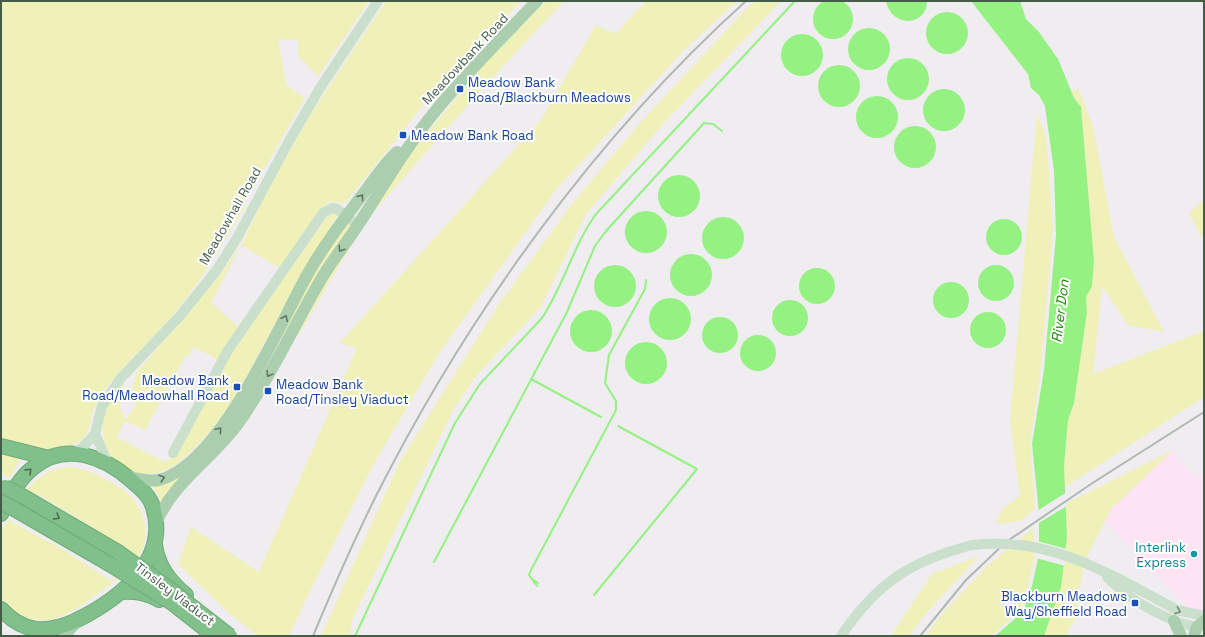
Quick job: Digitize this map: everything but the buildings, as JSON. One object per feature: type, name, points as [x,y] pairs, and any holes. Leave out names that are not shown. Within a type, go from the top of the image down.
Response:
[{"type":"highway","points":[[1,446],[28,454],[49,458]]},
{"type":"highway","points":[[1,514],[16,485],[34,466],[49,458],[74,453],[86,454],[108,463],[126,476],[146,495],[153,506],[156,523],[155,544],[150,557],[121,592],[100,607],[52,630],[24,630],[1,609]]},
{"type":"highway","name":"Tinsley Viaduct","points":[[3,485],[118,552],[171,590],[230,636]]},
{"type":"highway","name":"Tinsley Viaduct","points":[[1,502],[111,565],[172,603],[214,636]]},
{"type":"highway","name":"Tinsley Viaduct","points":[[155,544],[159,561],[176,587],[238,636]]},
{"type":"highway","name":"Tinsley Viaduct","points":[[121,592],[136,591],[146,593],[170,606],[208,636]]},
{"type":"main road","name":"Meadowbank Road","points":[[415,137],[470,72],[537,1]]},
{"type":"main road","points":[[126,476],[146,481],[159,480],[176,473],[193,459],[220,429],[238,404],[306,276],[346,216],[394,155],[415,137]]},
{"type":"main road","points":[[156,523],[162,509],[177,489],[222,444],[242,418],[282,352],[302,311],[324,274],[358,225],[415,137]]},
{"type":"main road","points":[[270,346],[282,352]]},
{"type":"main road","points":[[64,636],[79,618]]},
{"type":"main road","points":[[1174,621],[1181,636]]},
{"type":"street","name":"Meadowhall Road","points":[[74,453],[82,448],[95,434],[102,406],[108,394],[120,379],[179,317],[216,271],[237,238],[281,154],[320,88],[378,1]]},
{"type":"street","points":[[173,453],[228,350],[323,213],[332,208],[358,225]]},
{"type":"street","points":[[95,434],[108,463]]},
{"type":"street","points":[[841,636],[858,612],[877,592],[900,574],[922,562],[946,552],[972,545],[1014,543],[1051,550],[1086,563],[1116,577],[1154,600],[1177,610],[1204,616]]},
{"type":"street","points":[[1103,572],[1113,583],[1135,599],[1174,621],[1200,628]]},
{"type":"shaded area","points":[[1,1],[369,1],[318,76],[298,56],[298,40],[278,39],[286,85],[305,98],[245,202],[245,206],[209,266],[189,294],[161,329],[106,387],[95,407],[89,429],[85,437],[72,446],[52,451],[31,449],[1,437]]},
{"type":"shaded area","points":[[386,1],[521,1],[421,108],[347,201],[343,203],[329,201],[281,269],[241,245],[271,184],[310,115]]},
{"type":"shaded area","points":[[546,1],[564,1],[482,89],[367,219],[297,337],[297,332],[328,276],[411,152],[495,52]]},
{"type":"shaded area","points":[[646,1],[737,1],[682,52],[555,191],[439,353],[372,467],[289,636],[258,636],[229,613],[178,564],[191,527],[259,572],[357,348],[340,343],[540,121],[596,25],[615,34]]},
{"type":"shaded area","points":[[756,1],[781,1],[663,124],[586,214],[540,308],[476,376],[453,410],[352,620],[350,636],[321,636],[400,461],[499,304],[572,204],[639,124],[747,8]]},
{"type":"shaded area","points":[[1079,89],[1093,127],[1114,237],[1164,332],[1128,325],[1102,286],[1093,374],[1204,331],[1204,397],[1065,487],[1064,466],[1068,420],[1074,403],[1087,312],[1086,297],[1092,286],[1094,261],[1081,107],[1071,92]]},
{"type":"shaded area","points":[[1037,114],[1046,137],[1053,229],[1040,376],[1030,443],[1035,509],[1020,521],[996,524],[1002,509],[1020,496],[1010,419]]},
{"type":"shaded area","points":[[1204,200],[1204,241],[1189,213]]},
{"type":"shaded area","points":[[331,211],[338,214],[234,398],[208,434],[193,450],[176,464],[161,472],[147,474],[133,472],[121,466],[111,456],[105,444],[103,429],[105,413],[109,404],[125,380],[120,408],[125,420],[137,404],[129,398],[137,372],[216,280],[241,245],[211,303],[241,329],[219,360],[193,347],[189,356],[186,355],[145,430],[125,421],[116,437],[166,462],[176,453],[223,363]]},
{"type":"shaded area","points":[[345,223],[352,225],[284,338],[280,336],[305,288]]},
{"type":"shaded area","points":[[266,369],[250,399],[161,501],[152,486],[169,480],[252,388]]},
{"type":"shaded area","points":[[1173,450],[1184,465],[1195,475],[1204,475],[1204,611],[1187,607],[1105,521],[1111,509]]},
{"type":"shaded area","points":[[1173,450],[1111,509],[1084,562],[1075,620],[1065,636],[1044,636],[1059,588],[1065,554],[1065,504]]},
{"type":"shaded area","points":[[1,452],[20,459],[10,478],[1,473]]},
{"type":"shaded area","points":[[68,467],[81,469],[99,476],[124,491],[138,506],[145,524],[146,534],[144,544],[137,560],[117,580],[63,616],[38,620],[26,617],[14,610],[1,598],[1,531],[8,520],[60,548],[113,582],[123,546],[37,494],[12,513],[22,496],[34,482],[49,472]]},
{"type":"shaded area","points":[[1033,528],[1035,557],[1021,610],[991,636],[926,636],[942,614],[989,564]]},
{"type":"shaded area","points":[[979,556],[921,619],[910,636],[891,636],[932,574]]},
{"type":"water","points":[[837,-1],[844,2],[850,8],[853,19],[852,27],[844,36],[837,39],[829,39],[822,36],[814,27],[813,15],[816,8],[825,0]]},
{"type":"water","points":[[886,1],[927,1],[925,10],[921,16],[915,20],[908,21],[901,20],[895,16],[889,10]]},
{"type":"water","name":"River Don","points":[[971,1],[1020,1],[1026,19],[1039,32],[1058,59],[1074,98],[1081,107],[1094,261],[1092,286],[1086,297],[1087,312],[1074,403],[1068,420],[1064,466],[1067,537],[1061,587],[1044,636],[995,636],[1023,612],[1032,586],[1039,554],[1039,513],[1032,444],[1044,370],[1056,235],[1054,171],[1045,106],[1039,95],[1031,88],[1028,74]]},
{"type":"water","points":[[947,12],[962,18],[968,33],[962,48],[947,54],[932,48],[926,33],[932,18]]},
{"type":"water","points":[[869,28],[884,34],[890,49],[884,64],[869,70],[854,64],[848,49],[854,34]]},
{"type":"water","points":[[802,34],[817,40],[823,55],[817,70],[802,76],[787,70],[781,55],[787,40]]},
{"type":"water","points":[[908,58],[923,64],[929,79],[923,94],[908,100],[893,94],[887,79],[893,64]]},
{"type":"water","points":[[839,65],[854,71],[860,86],[854,101],[839,107],[824,101],[818,86],[824,71]]},
{"type":"water","points":[[944,89],[959,95],[965,110],[959,125],[944,131],[929,125],[923,110],[929,95]]},
{"type":"water","points":[[877,96],[892,102],[898,117],[892,132],[877,138],[862,132],[856,117],[862,102]]},
{"type":"water","points":[[915,126],[930,132],[936,147],[930,162],[915,168],[900,162],[894,147],[900,132]]},
{"type":"water","points":[[679,175],[694,181],[700,196],[694,211],[679,217],[664,211],[658,196],[664,181]]},
{"type":"water","points":[[646,211],[661,217],[667,232],[661,247],[646,253],[631,247],[625,232],[631,217]]},
{"type":"water","points":[[723,217],[738,223],[744,238],[738,253],[723,259],[708,253],[702,238],[708,223]]},
{"type":"water","points":[[1004,219],[1014,222],[1019,227],[1022,237],[1019,247],[1014,252],[1004,255],[994,252],[989,247],[986,237],[989,227],[994,222]]},
{"type":"water","points":[[691,254],[706,260],[712,275],[706,290],[691,296],[676,290],[670,275],[676,260]]},
{"type":"water","points":[[615,265],[630,271],[636,286],[630,301],[615,307],[600,301],[594,286],[600,271]]},
{"type":"water","points":[[996,265],[1006,268],[1011,273],[1014,283],[1011,293],[1006,298],[996,301],[986,298],[981,293],[978,283],[981,273],[986,268]]},
{"type":"water","points":[[817,268],[827,271],[832,276],[835,286],[832,296],[827,301],[817,304],[807,301],[802,296],[799,286],[802,276],[807,271]]},
{"type":"water","points":[[951,282],[961,285],[966,290],[969,300],[966,310],[961,315],[951,318],[941,315],[936,310],[933,300],[936,290],[941,285]]},
{"type":"water","points":[[670,298],[685,304],[691,319],[685,334],[670,340],[655,334],[649,319],[655,304]]},
{"type":"water","points":[[790,300],[800,303],[805,308],[808,318],[805,328],[800,333],[790,336],[780,333],[775,328],[772,318],[775,308],[780,303]]},
{"type":"water","points":[[591,310],[606,316],[612,331],[606,346],[591,352],[576,346],[570,331],[576,316]]},
{"type":"water","points":[[988,312],[998,315],[1003,320],[1006,330],[1003,340],[998,345],[988,348],[978,345],[973,340],[970,330],[973,320],[978,315]]},
{"type":"water","points":[[720,317],[730,320],[735,325],[738,335],[735,345],[730,350],[720,353],[710,350],[705,345],[702,335],[705,325],[710,320]]},
{"type":"water","points":[[758,335],[768,338],[773,343],[776,353],[773,363],[768,368],[758,371],[748,368],[743,363],[740,353],[743,343],[748,338]]},
{"type":"water","points":[[646,342],[661,348],[667,363],[661,378],[646,384],[631,378],[625,363],[631,348]]},
{"type":"pier","points":[[1067,492],[1067,506],[1037,524],[1037,511]]},
{"type":"pier","points":[[1037,541],[1067,549],[1065,566],[1036,558]]},
{"type":"waterway","points":[[355,636],[455,423],[480,384],[542,318],[550,305],[581,239],[596,214],[795,1]]},
{"type":"waterway","points":[[434,562],[567,312],[595,246],[606,231],[704,123],[713,124],[722,131]]},
{"type":"waterway","points":[[537,586],[529,575],[531,570],[616,410],[616,401],[605,383],[609,355],[645,289],[646,280]]},
{"type":"waterway","points":[[531,379],[601,417]]},
{"type":"waterway","points":[[594,595],[697,469],[618,426]]},
{"type":"waterway","points":[[532,579],[538,583]]},
{"type":"railway","points":[[313,636],[344,564],[377,494],[413,427],[452,360],[494,295],[539,231],[587,169],[638,110],[691,54],[746,1]]},
{"type":"railway","points":[[920,636],[966,580],[1006,542],[1091,484],[1204,412]]},
{"type":"place","name":"Meadow Bank Road/Blackburn Meadows","points":[[460,89]]},
{"type":"place","name":"Meadow Bank Road","points":[[403,135]]},
{"type":"place","name":"Meadow Bank Road/Meadowhall Road","points":[[237,387]]},
{"type":"place","name":"Meadow Bank Road/Tinsley Viaduct","points":[[268,391]]},
{"type":"place","name":"Interlink Express","points":[[1194,554]]},
{"type":"place","name":"Blackburn Meadows Way/Sheffield Road","points":[[1135,603]]}]
